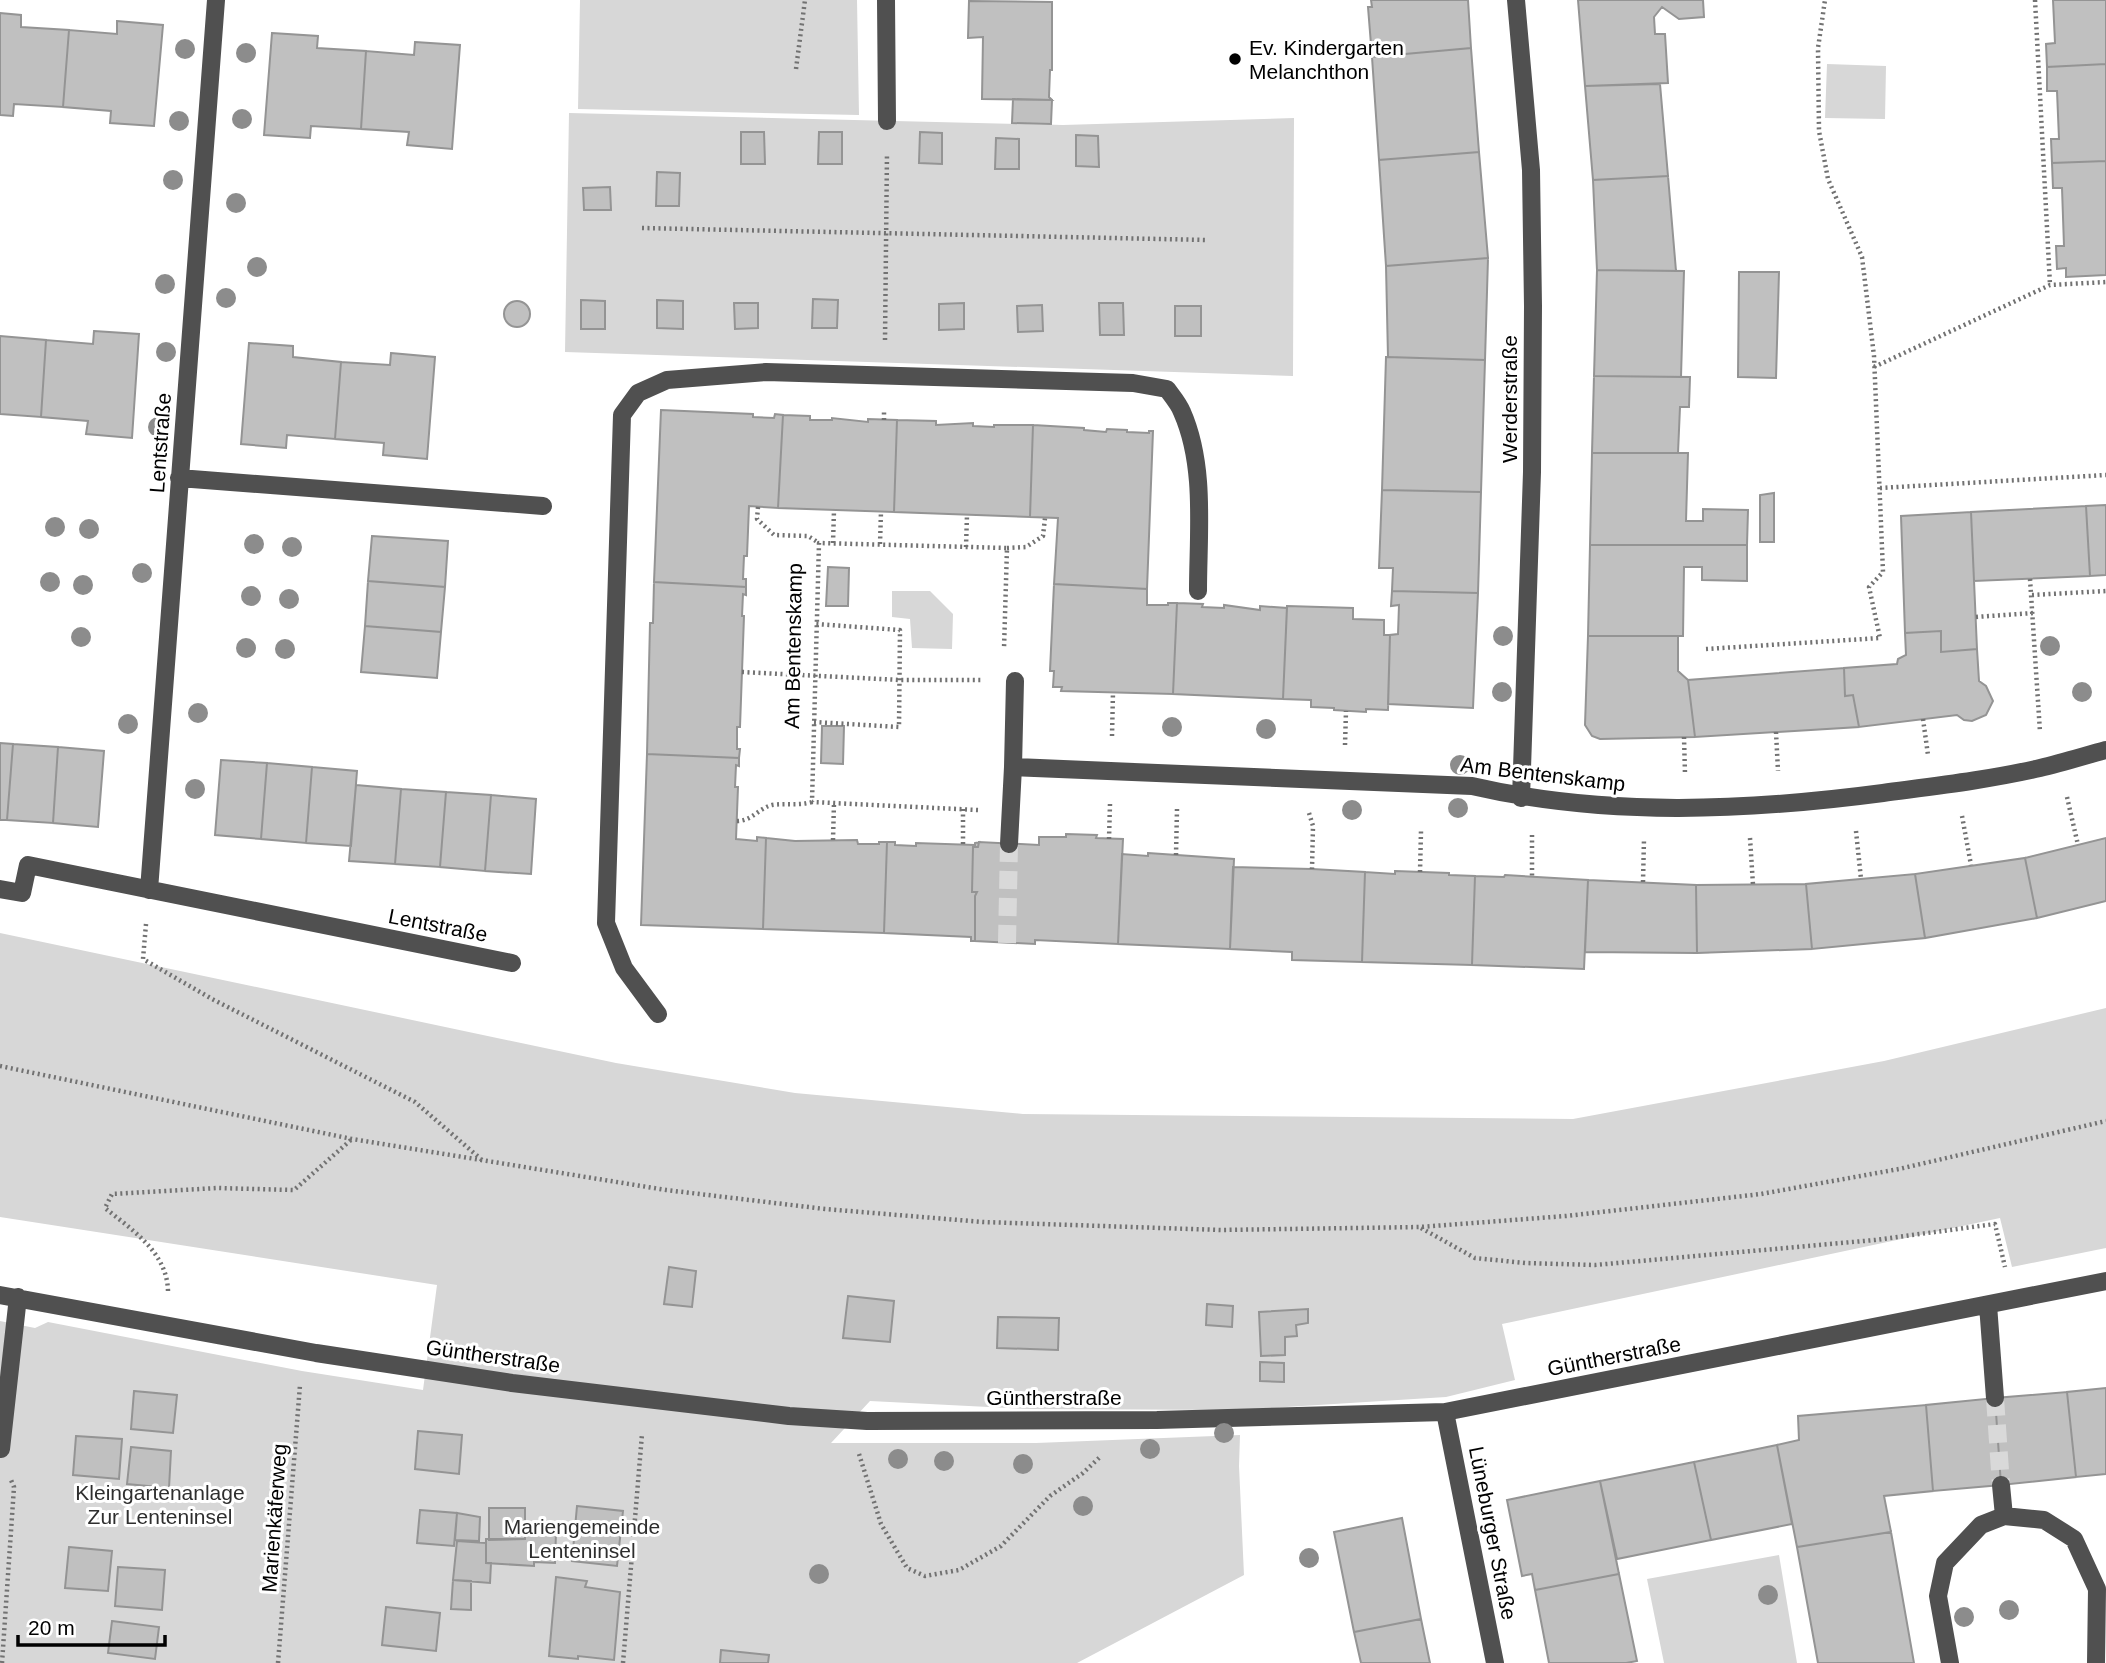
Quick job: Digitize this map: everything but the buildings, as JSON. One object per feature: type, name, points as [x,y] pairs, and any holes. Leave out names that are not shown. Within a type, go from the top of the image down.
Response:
[{"type":"street","name":"Lentstraße","points":[[149,890],[216,0]]},
{"type":"street","points":[[886,0],[887,121]]},
{"type":"street","name":"Werderstraße","points":[[1517,0],[1531,170],[1532,306],[1532,472],[1521,798]]},
{"type":"street","points":[[657,1014],[624,968],[606,923],[622,415],[638,393],[667,380],[766,372],[1133,383],[1167,389],[1181,410],[1193,443],[1198,485],[1198,591]]},
{"type":"street","points":[[180,478],[543,506]]},
{"type":"street","points":[[1009,680],[1013,767],[1009,844]]},
{"type":"street","name":"Am Bentenskamp","points":[[1013,767],[1472,786],[1521,798],[1617,807],[1750,807],[1826,801],[1941,786],[2040,768],[2106,750]]},
{"type":"street","name":"Lentstraße","points":[[0,889],[22,894],[28,865],[512,963]]},
{"type":"street","name":"Güntherstraße","points":[[9,1296],[316,1353],[513,1383],[789,1416],[851,1419],[1118,1420],[1445,1412],[2106,1281]]},
{"type":"street","points":[[1,1449],[9,1296]]},
{"type":"street","points":[[1988,1306],[1995,1398]]},
{"type":"street","name":"Lüneburger Straße","points":[[1445,1412],[1495,1663]]},
{"type":"street","points":[[2001,1485],[2004,1516]]},
{"type":"street","points":[[1950,1663],[1938,1596],[1945,1563],[1981,1525],[2004,1516],[2044,1520],[2074,1539],[2096,1589],[2096,1663]]},
{"type":"path","points":[[796,69],[805,0]]},
{"type":"path","points":[[1706,649],[1880,638],[1869,587],[1884,572],[1874,367],[1862,257],[1828,179],[1819,131],[1818,48],[1825,0]]},
{"type":"path","points":[[2035,0],[2050,285]]},
{"type":"path","points":[[884,343],[887,121]]},
{"type":"path","points":[[642,228],[1207,240]]},
{"type":"path","points":[[1874,367],[2050,285],[2106,282]]},
{"type":"path","points":[[1880,488],[2106,475]]},
{"type":"path","points":[[758,507],[757,519],[774,535],[808,537],[819,543]]},
{"type":"path","points":[[833,542],[834,510]]},
{"type":"path","points":[[880,544],[881,512]]},
{"type":"path","points":[[966,547],[967,515]]},
{"type":"path","name":"Am Bentenskamp","points":[[812,802],[819,543],[1026,547],[1043,536],[1045,518]]},
{"type":"path","points":[[742,673],[900,680],[1009,680],[1007,548]]},
{"type":"path","points":[[2031,579],[2040,736]]},
{"type":"path","points":[[2032,595],[2106,591]]},
{"type":"path","points":[[1976,617],[2033,613]]},
{"type":"path","points":[[814,722],[899,727],[900,630],[816,624]]},
{"type":"path","points":[[1110,770],[1114,692]]},
{"type":"path","points":[[1345,745],[1346,711]]},
{"type":"path","points":[[1923,719],[1927,747]]},
{"type":"path","points":[[1776,732],[1778,775]]},
{"type":"path","points":[[1684,737],[1685,775]]},
{"type":"path","points":[[1176,855],[1178,773]]},
{"type":"path","points":[[2066,793],[2078,845]]},
{"type":"path","points":[[737,821],[747,821],[770,805],[799,806],[812,802],[1010,811]]},
{"type":"path","points":[[834,803],[834,840]]},
{"type":"path","points":[[963,809],[963,844]]},
{"type":"path","points":[[1309,814],[1313,826],[1312,869]]},
{"type":"path","points":[[1962,816],[1971,865]]},
{"type":"path","points":[[1856,830],[1861,878]]},
{"type":"path","points":[[1419,872],[1421,831]]},
{"type":"path","points":[[1532,835],[1532,876]]},
{"type":"path","points":[[1750,837],[1753,884]]},
{"type":"path","points":[[1643,882],[1644,838]]},
{"type":"path","points":[[142,959],[212,999],[415,1102],[483,1161]]},
{"type":"path","points":[[0,1066],[352,1139],[666,1190],[825,1209],[983,1223],[1221,1230],[1420,1227],[1566,1216],[1761,1194],[1899,1169],[2106,1121]]},
{"type":"path","points":[[164,1323],[169,1287],[165,1274],[147,1242],[104,1208],[112,1194],[217,1188],[294,1189],[352,1139]]},
{"type":"path","points":[[1420,1227],[1475,1258],[1595,1265],[1875,1240],[1995,1224],[2005,1268]]},
{"type":"path","name":"Marienkäferweg","points":[[278,1663],[301,1376]]},
{"type":"path","points":[[851,1419],[881,1524],[907,1568],[925,1576],[959,1570],[1001,1546],[1051,1496],[1100,1457],[1118,1420]]},
{"type":"path","points":[[623,1663],[642,1433]]},
{"type":"path","points":[[1,1449],[13,1487],[2,1663]]},
{"type":"green space","points":[[580,0],[857,0],[859,115],[578,109]]},
{"type":"green space","points":[[1827,64],[1886,66],[1885,119],[1825,118]]},
{"type":"green space","points":[[569,113],[1063,125],[1294,118],[1293,376],[565,352]]},
{"type":"green space","points":[[892,591],[930,591],[953,614],[952,649],[912,648],[910,619],[892,617]]},
{"type":"green space","points":[[0,933],[616,1063],[795,1093],[1023,1114],[1573,1119],[1884,1061],[2106,1008],[2106,1248],[2012,1267],[2000,1218],[1502,1324],[1515,1380],[1446,1397],[1240,1410],[1028,1409],[870,1401],[831,1443],[1036,1443],[1240,1435],[1244,1575],[1077,1663],[0,1663],[0,1321],[35,1328],[48,1322],[302,1371],[423,1390],[437,1285],[0,1217]]},
{"type":"green space","points":[[1779,1555],[1797,1663],[1664,1663],[1647,1579]]},
{"type":"tunnel","points":[[1007,943],[1009,844]]},
{"type":"tunnel","points":[[1995,1398],[2001,1485]]},
{"type":"place","name":"Ev. Kindergarten Melanchthon","points":[[1235,59]]},
{"type":"park label","name":"Kleingartenanlage Zur Lenteninsel","points":[[160,1504]]},
{"type":"park label","name":"Mariengemeinde Lenteninsel","points":[[582,1538]]}]
